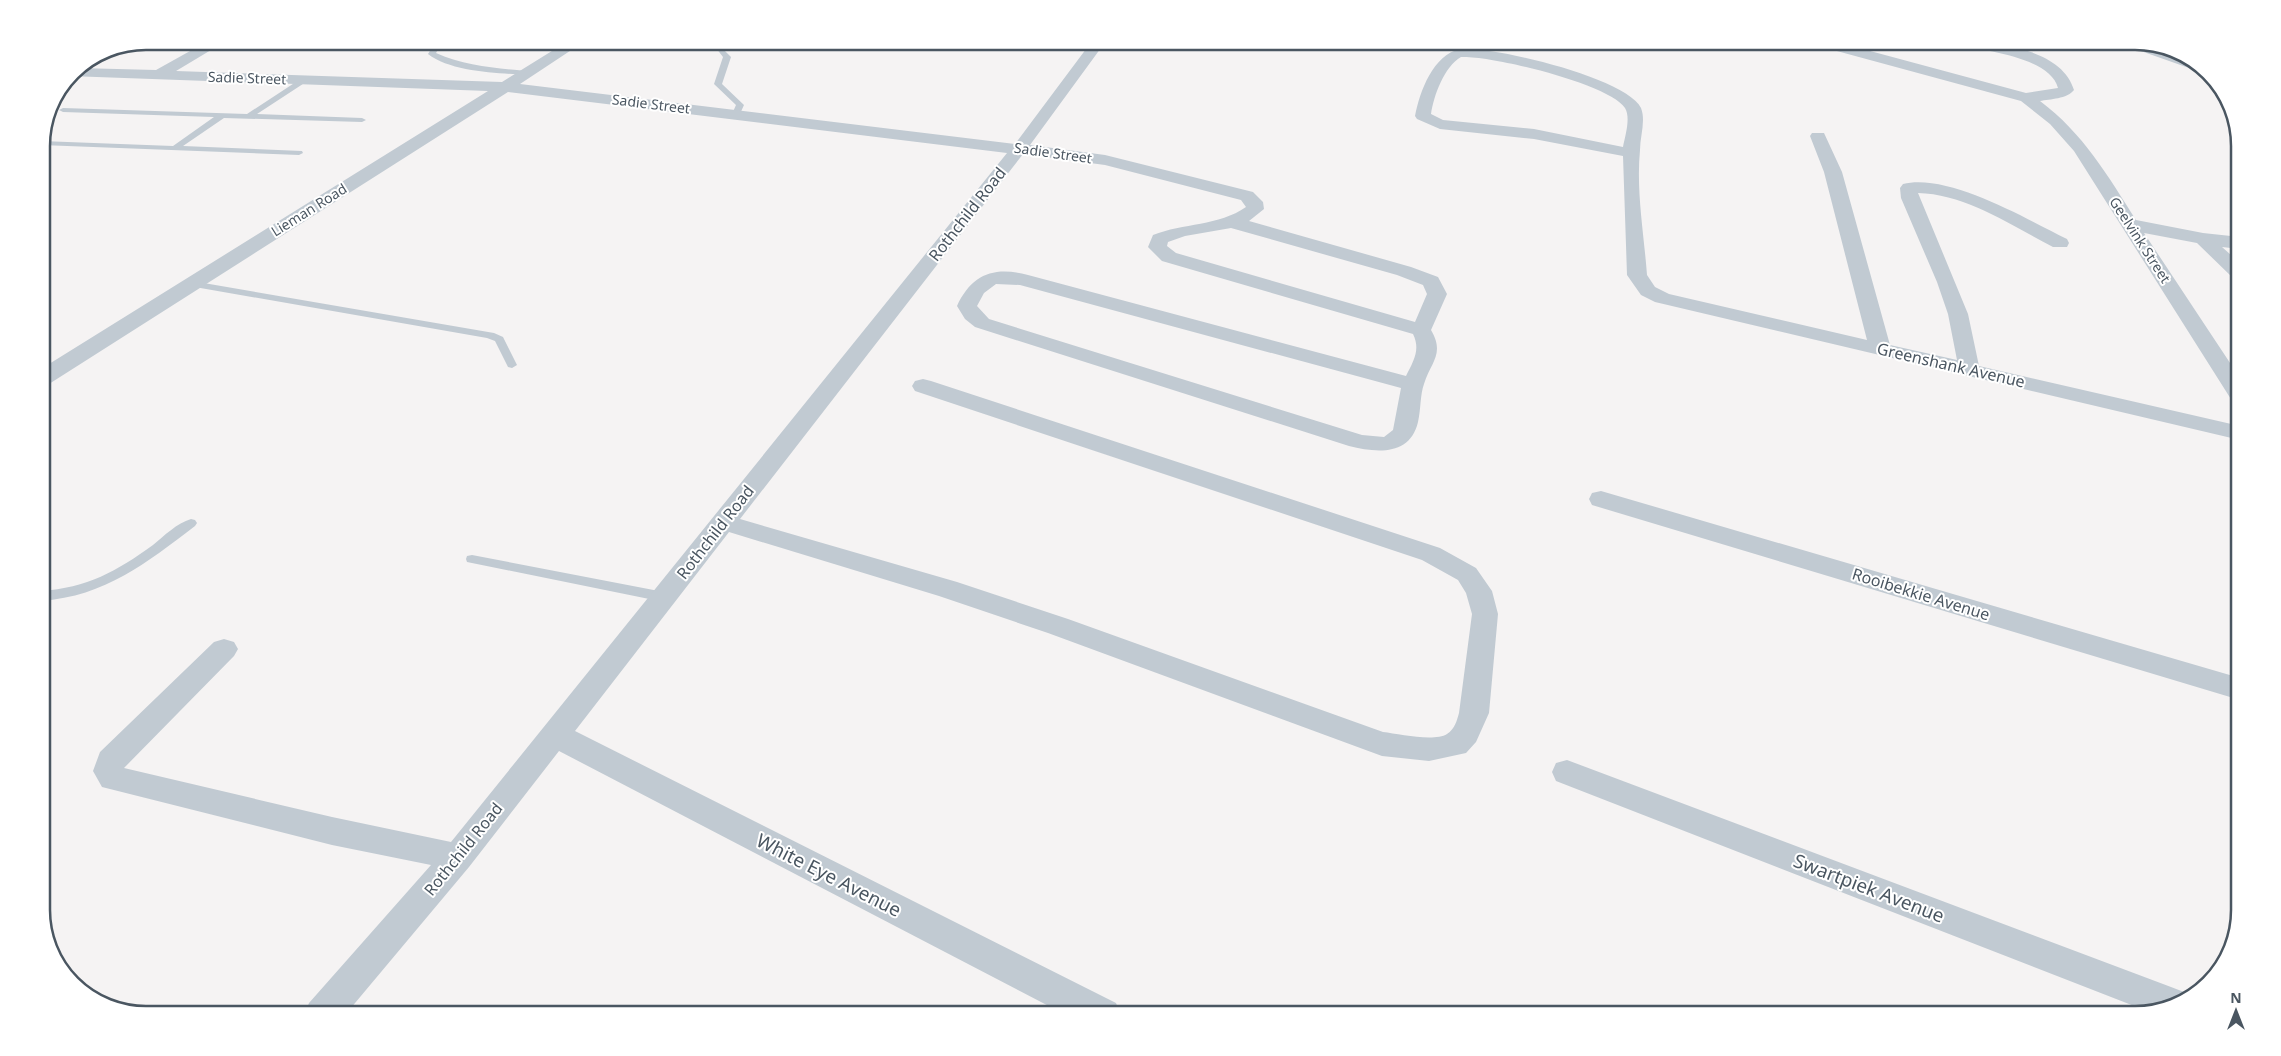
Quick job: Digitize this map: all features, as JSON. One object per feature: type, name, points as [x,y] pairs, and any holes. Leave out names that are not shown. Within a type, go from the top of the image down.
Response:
[{"type":"street","points":[[159,75],[203,50]]},
{"type":"street","name":"Lieman Road","points":[[50,374],[563,50]]},
{"type":"street","name":"Rothchild Road","points":[[330,1006],[458,857],[1019,149],[1092,50]]},
{"type":"street","points":[[1849,50],[2026,98],[2054,94],[2066,90],[2067,85],[2062,77],[2031,57],[1998,50]]},
{"type":"street","points":[[1455,54],[1481,54],[1592,80],[1632,105],[1635,112],[1631,153],[1534,134],[1440,124],[1423,116],[1424,103],[1448,59],[1455,54]]},
{"type":"street","name":"Sadie Street","points":[[84,72],[504,87],[1019,149],[1060,151],[1247,196],[1254,202],[1255,209],[1234,223]]},
{"type":"street","name":"Geelvink Street","points":[[2026,98],[2063,127],[2081,148],[2231,382]]},
{"type":"street","points":[[1818,136],[1833,172],[1880,348]]},
{"type":"street","name":"Greenshank Avenue","points":[[1631,153],[1637,276],[1648,291],[1662,298],[2231,431]]},
{"type":"street","points":[[1969,369],[1958,314],[1947,282],[1910,198],[1909,188],[1921,186],[1946,190],[2060,243]]},
{"type":"street","points":[[1413,385],[1021,279],[1004,277],[982,282],[970,297],[966,306],[972,315],[982,323],[1326,432],[1373,444],[1395,441],[1401,434],[1411,409],[1413,385],[1427,352],[1427,340],[1421,330],[1169,257],[1157,247],[1160,239],[1171,233],[1234,223],[1404,271],[1431,281],[1436,294],[1421,330]]},
{"type":"street","points":[[2129,224],[2204,239],[2231,242]]},
{"type":"street","points":[[2204,239],[2231,265]]},
{"type":"street","points":[[723,522],[948,589],[1058,626],[1382,744],[1429,749],[1455,745],[1466,734],[1474,713],[1485,614],[1479,591],[1467,574],[1431,554],[923,386]]},
{"type":"street","name":"Rooibekkie Avenue","points":[[1602,498],[2231,686]]},
{"type":"street","points":[[224,649],[111,761],[108,771],[113,778],[332,831],[458,857]]},
{"type":"street","name":"White Eye Avenue","points":[[555,735],[1085,1006]]},
{"type":"street","name":"Swartpiek Avenue","points":[[1567,772],[2164,1002]]},
{"type":"lane","points":[[434,50],[432,54],[445,61],[475,69],[526,73]]},
{"type":"lane","points":[[722,50],[727,57],[718,84],[740,105],[736,114]]},
{"type":"lane","points":[[249,116],[305,80]]},
{"type":"lane","points":[[63,110],[362,120]]},
{"type":"lane","points":[[175,148],[223,116]]},
{"type":"lane","points":[[50,143],[299,153]]},
{"type":"lane","points":[[192,284],[490,335],[498,338],[512,365]]},
{"type":"lane","points":[[50,595],[71,593],[99,585],[118,575],[191,523]]},
{"type":"lane","points":[[472,559],[664,597]]}]
